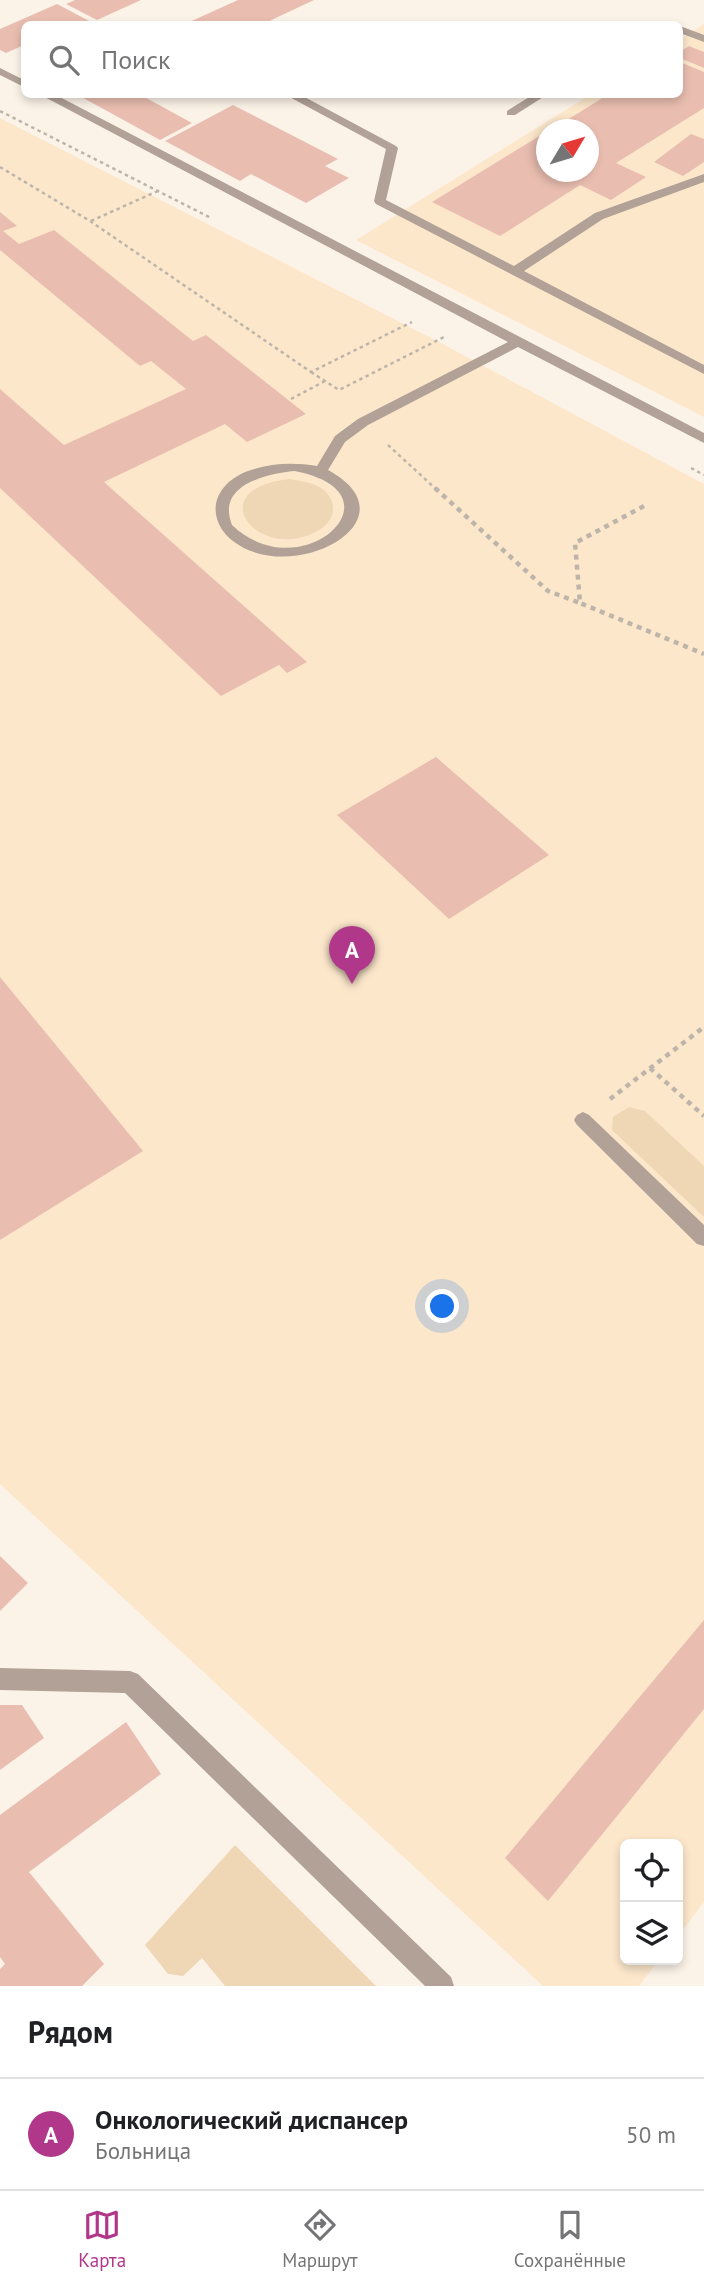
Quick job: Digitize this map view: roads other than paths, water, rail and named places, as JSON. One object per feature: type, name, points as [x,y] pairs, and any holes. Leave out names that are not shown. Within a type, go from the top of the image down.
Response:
[{"type":"street","points":[[683,30],[704,39]]},
{"type":"street","points":[[0,71],[21,82]]},
{"type":"street","points":[[52,98],[704,439]]},
{"type":"street","points":[[297,98],[392,148],[380,201],[704,370]]},
{"type":"street","points":[[512,113],[536,98]]},
{"type":"street","points":[[514,272],[599,216],[704,178]]},
{"type":"street","points":[[320,472],[340,439],[363,422],[518,342]]},
{"type":"street","points":[[294,467],[320,472],[340,483],[351,500],[352,517],[340,534],[320,546],[293,552],[265,550],[241,541],[225,526],[221,509],[227,491],[243,477],[268,469],[294,467]]},
{"type":"street","points":[[583,1120],[704,1238]]},
{"type":"street","points":[[0,1679],[130,1682],[442,1986]]},
{"type":"place","name":"Онкологический диспансер","points":[[352,984]]}]
